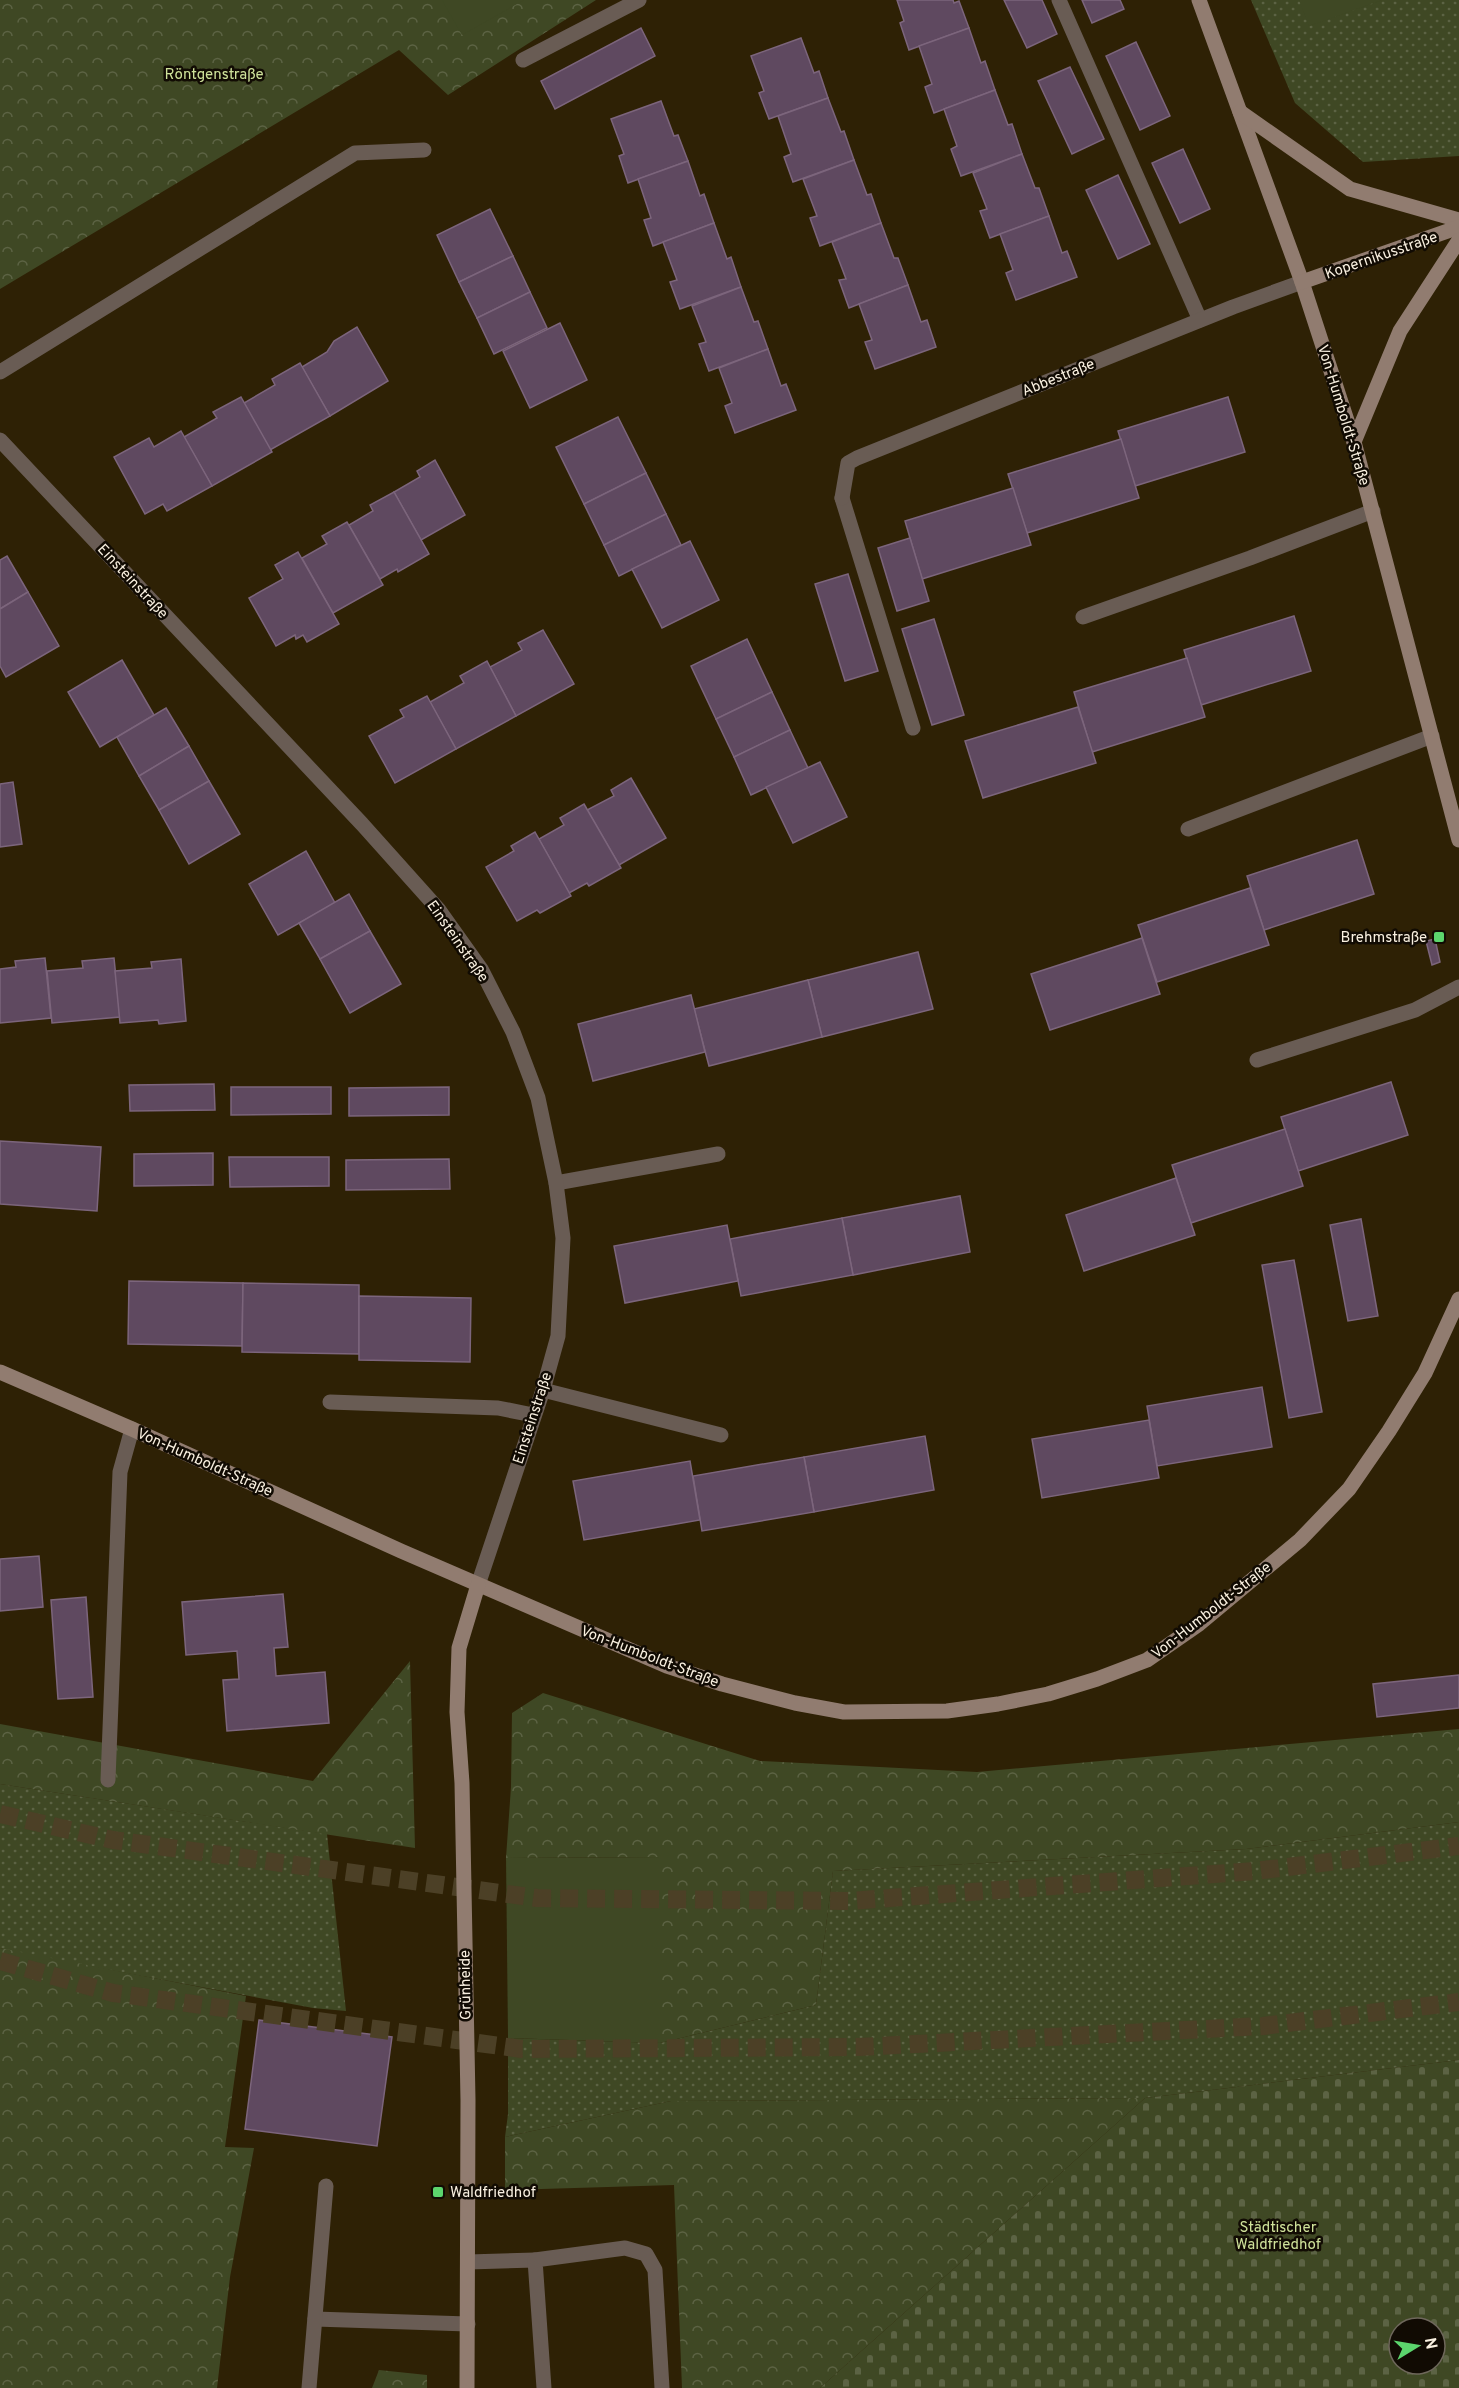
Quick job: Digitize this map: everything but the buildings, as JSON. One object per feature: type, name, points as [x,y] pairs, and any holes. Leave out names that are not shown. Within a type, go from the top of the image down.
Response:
[{"type":"street","points":[[523,60],[639,0]]},
{"type":"street","points":[[1059,0],[1200,320]]},
{"type":"street","name":"Von-Humboldt-Straße","points":[[1199,0],[1302,282],[1354,442],[1459,840]]},
{"type":"street","points":[[1240,112],[1350,189],[1459,220]]},
{"type":"street","points":[[0,372],[355,153],[424,150]]},
{"type":"street","name":"Kopernikusstraße","points":[[1302,282],[1459,227]]},
{"type":"street","points":[[1354,442],[1400,331],[1459,240]]},
{"type":"street","name":"Abbestraße","points":[[913,728],[842,498],[848,463],[1200,320],[1302,282]]},
{"type":"street","name":"Einsteinstraße","points":[[0,440],[362,824],[439,910],[480,969],[513,1032],[538,1098],[556,1183],[563,1238],[558,1336],[543,1390],[533,1414],[478,1585]]},
{"type":"street","points":[[1083,617],[1250,558],[1372,511]]},
{"type":"street","points":[[1188,829],[1432,736]]},
{"type":"street","points":[[1257,1060],[1415,1010],[1459,987]]},
{"type":"street","points":[[556,1183],[718,1154]]},
{"type":"street","name":"Von-Humboldt-Straße","points":[[0,1372],[478,1585],[667,1666],[722,1684],[795,1703],[844,1712],[947,1711],[998,1704],[1058,1691],[1097,1679],[1146,1660],[1199,1624],[1300,1540],[1349,1489],[1425,1373],[1459,1299]]},
{"type":"street","points":[[543,1390],[721,1435]]},
{"type":"street","points":[[330,1402],[498,1408],[533,1414]]},
{"type":"street","points":[[108,1780],[120,1472],[132,1429]]},
{"type":"street","name":"Grünheide","points":[[467,2388],[468,2100],[462,1783],[457,1712],[459,1648],[478,1585]]},
{"type":"street","points":[[309,2388],[326,2186]]},
{"type":"street","points":[[468,2262],[535,2260],[625,2248],[646,2254],[655,2270],[662,2388]]},
{"type":"street","points":[[535,2260],[544,2388]]},
{"type":"street","points":[[315,2319],[468,2324]]},
{"type":"green space","name":"Röntgenstraße","points":[[0,0],[596,0],[448,95],[399,50],[0,289]]},
{"type":"green space","points":[[442,0],[524,0],[462,35]]},
{"type":"green space","points":[[1251,0],[1459,0],[1459,156],[1363,162],[1295,103]]},
{"type":"green space","points":[[1299,0],[1382,0],[1309,26]]},
{"type":"green space","points":[[410,1661],[415,1848],[0,1784],[0,1724],[313,1781]]},
{"type":"green space","points":[[543,1693],[760,1761],[977,1772],[1459,1729],[1459,1822],[1246,1849],[833,1871],[816,2005],[660,2043],[660,1857],[506,1858],[511,1787],[512,1713]]},
{"type":"green space","points":[[0,1784],[327,1834],[346,2011],[313,2008],[0,1948]]},
{"type":"green space","points":[[1459,1822],[1459,2060],[1145,2098],[671,2101],[505,2137],[508,2114],[508,2038],[660,2043],[816,2005],[833,1871],[1246,1849]]},
{"type":"green space","points":[[660,1857],[660,2043],[508,2038],[506,1858]]},
{"type":"green space","points":[[0,1948],[246,1996],[225,2147],[254,2148],[230,2277],[217,2388],[0,2388]]},
{"type":"green space","name":"Städtischer Waldfriedhof","points":[[1459,2060],[1459,2388],[820,2388],[1145,2098]]},
{"type":"green space","points":[[1145,2098],[820,2388],[682,2388],[674,2185],[505,2190],[505,2137],[671,2101]]},
{"type":"green space","points":[[379,2370],[427,2375],[427,2388],[372,2388]]},
{"type":"tunnel","points":[[0,1814],[113,1840],[537,1898],[849,1901],[1255,1871],[1459,1846]]},
{"type":"tunnel","points":[[0,1961],[113,1993],[522,2049],[858,2047],[1263,2026],[1459,2002]]},
{"type":"place","name":"Brehmstraße","points":[[1439,937]]},
{"type":"place","name":"Waldfriedhof","points":[[438,2192]]}]
